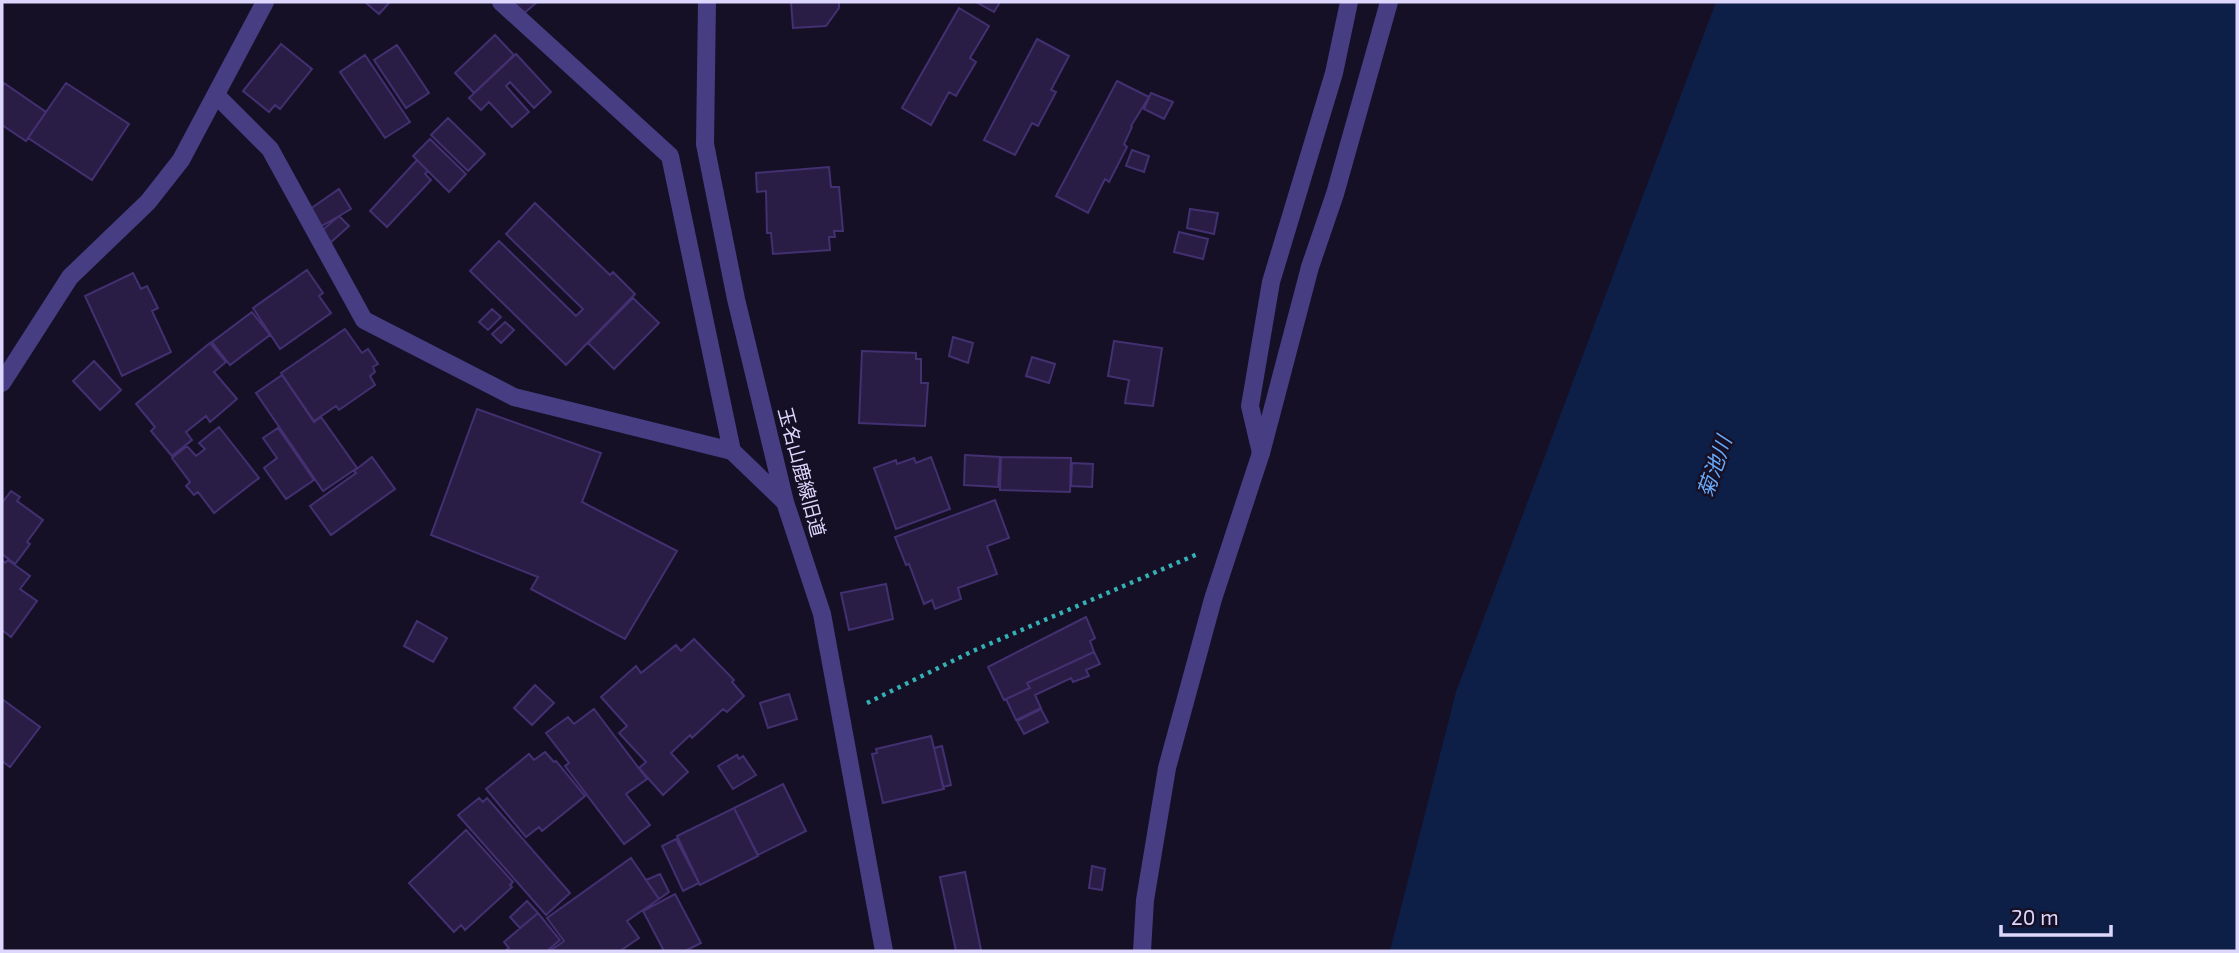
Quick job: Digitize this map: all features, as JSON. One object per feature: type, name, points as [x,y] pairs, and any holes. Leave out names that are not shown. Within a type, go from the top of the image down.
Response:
[{"type":"street","points":[[2,383],[70,277],[148,202],[181,160],[265,2]]},
{"type":"street","points":[[501,2],[670,156],[732,451]]},
{"type":"street","name":"玉名山鹿線旧道","points":[[707,2],[705,144],[736,299],[785,502],[822,614],[884,951]]},
{"type":"street","points":[[1261,453],[1250,406],[1271,282],[1334,74],[1349,2]]},
{"type":"street","points":[[1142,951],[1144,900],[1167,768],[1213,598],[1261,453],[1310,267],[1335,194],[1389,2]]},
{"type":"street","points":[[216,95],[270,149],[364,320],[514,397],[732,451],[785,502]]},
{"type":"path","points":[[841,716],[973,651],[1098,596],[1198,553],[1230,546]]},
{"type":"water","name":"菊池川","points":[[1716,2],[2237,2],[2237,951],[1390,951],[1456,692]]},
{"type":"building","points":[[365,2],[390,2],[379,14]]},
{"type":"building","points":[[507,2],[537,2],[521,16]]},
{"type":"building","points":[[791,2],[839,2],[839,8],[826,26],[793,28]]},
{"type":"building","points":[[976,2],[1000,2],[994,12]]},
{"type":"building","points":[[959,8],[989,26],[970,58],[976,62],[956,96],[949,92],[931,125],[902,108]]},
{"type":"building","points":[[495,35],[514,55],[474,93],[455,73]]},
{"type":"building","points":[[1037,39],[1069,56],[1051,90],[1056,92],[1038,126],[1032,123],[1015,155],[984,140]]},
{"type":"building","points":[[281,44],[312,69],[280,109],[275,105],[269,112],[243,91]]},
{"type":"building","points":[[397,45],[429,93],[406,108],[374,60]]},
{"type":"building","points":[[516,54],[551,92],[534,108],[510,82],[506,86],[529,112],[512,127],[489,102],[481,110],[469,98]]},
{"type":"building","points":[[365,55],[410,122],[385,138],[340,72]]},
{"type":"building","points":[[1117,81],[1149,97],[1131,126],[1124,144],[1127,147],[1109,182],[1105,179],[1088,213],[1056,196]]},
{"type":"building","points":[[4,83],[46,112],[26,141],[2,125]]},
{"type":"building","points":[[66,83],[129,124],[92,180],[28,138]]},
{"type":"building","points":[[1151,93],[1173,102],[1164,119],[1144,109]]},
{"type":"building","points":[[448,118],[485,154],[468,171],[431,135]]},
{"type":"building","points":[[430,139],[466,174],[449,192],[413,156]]},
{"type":"building","points":[[1132,150],[1149,156],[1144,172],[1126,166]]},
{"type":"building","points":[[417,160],[428,171],[425,174],[431,180],[387,227],[370,211]]},
{"type":"building","points":[[829,167],[831,187],[839,187],[843,231],[834,231],[835,237],[829,237],[830,250],[773,254],[771,233],[767,233],[766,191],[757,192],[756,173]]},
{"type":"building","points":[[339,189],[351,209],[320,227],[310,209]]},
{"type":"building","points":[[535,203],[610,275],[613,272],[635,294],[566,365],[470,271],[499,241],[576,316],[583,309],[506,234]]},
{"type":"building","points":[[1190,209],[1218,213],[1214,234],[1187,228]]},
{"type":"building","points":[[339,216],[349,226],[330,243],[320,232]]},
{"type":"building","points":[[1179,232],[1208,239],[1203,259],[1174,252]]},
{"type":"building","points":[[307,270],[323,293],[319,296],[331,313],[280,349],[253,308]]},
{"type":"building","points":[[133,273],[141,289],[147,286],[158,308],[152,311],[171,352],[122,376],[85,296]]},
{"type":"building","points":[[633,298],[659,323],[614,369],[588,343]]},
{"type":"building","points":[[492,309],[501,317],[488,330],[479,322]]},
{"type":"building","points":[[252,312],[270,335],[230,365],[212,342]]},
{"type":"building","points":[[505,322],[514,330],[501,343],[492,334]]},
{"type":"building","points":[[345,329],[362,353],[368,349],[378,364],[373,367],[375,372],[370,376],[375,385],[339,410],[336,406],[314,421],[281,373]]},
{"type":"building","points":[[953,337],[973,343],[968,363],[949,356]]},
{"type":"building","points":[[1114,341],[1162,348],[1153,406],[1125,403],[1129,380],[1108,376]]},
{"type":"building","points":[[210,343],[226,362],[214,372],[237,399],[210,422],[206,416],[186,432],[192,440],[172,456],[151,431],[155,427],[136,404]]},
{"type":"building","points":[[862,351],[916,353],[916,359],[921,359],[921,383],[928,383],[925,426],[859,423]]},
{"type":"building","points":[[1032,357],[1055,364],[1049,383],[1026,376]]},
{"type":"building","points":[[94,361],[121,390],[100,410],[73,381]]},
{"type":"building","points":[[282,375],[314,422],[321,417],[357,468],[323,491],[256,393]]},
{"type":"building","points":[[477,409],[601,453],[582,502],[677,551],[625,639],[531,589],[538,577],[431,535]]},
{"type":"building","points":[[219,427],[259,478],[214,513],[198,492],[194,495],[186,486],[190,482],[172,458],[187,446],[196,456],[205,449],[199,443]]},
{"type":"building","points":[[278,428],[314,480],[286,499],[264,468],[277,458],[263,438]]},
{"type":"building","points":[[965,455],[1000,457],[998,487],[964,485]]},
{"type":"building","points":[[372,457],[395,489],[331,535],[310,506],[356,473],[354,471]]},
{"type":"building","points":[[931,457],[950,509],[896,529],[874,468],[896,460],[897,464],[914,458],[916,463]]},
{"type":"building","points":[[1001,457],[1071,458],[1070,492],[1000,490]]},
{"type":"building","points":[[1072,463],[1093,464],[1092,487],[1071,486]]},
{"type":"building","points":[[11,491],[20,497],[17,501],[43,520],[15,564],[2,554],[2,503]]},
{"type":"building","points":[[995,500],[1009,538],[987,546],[997,574],[958,588],[961,599],[935,609],[932,600],[924,604],[909,564],[906,565],[895,537]]},
{"type":"building","points":[[2,560],[5,563],[8,560],[30,576],[20,589],[37,601],[11,637],[2,630]]},
{"type":"building","points":[[886,584],[893,619],[849,630],[841,593]]},
{"type":"building","points":[[1086,617],[1095,638],[1090,641],[1094,652],[1027,683],[1030,688],[1004,700],[988,667]]},
{"type":"building","points":[[417,621],[447,638],[433,662],[404,646]]},
{"type":"building","points":[[694,639],[734,680],[732,682],[744,696],[727,712],[723,709],[692,738],[690,735],[671,753],[688,772],[663,795],[639,768],[646,762],[619,733],[627,726],[601,697],[636,666],[641,673],[676,645],[681,651]]},
{"type":"building","points":[[1094,652],[1100,664],[1086,670],[1089,676],[1073,682],[1071,678],[1035,695],[1041,708],[1016,720],[1006,699],[1030,688],[1027,683]]},
{"type":"building","points":[[535,685],[554,703],[532,725],[514,708]]},
{"type":"building","points":[[789,694],[797,719],[768,728],[760,703]]},
{"type":"building","points":[[2,699],[40,727],[10,767],[2,761]]},
{"type":"building","points":[[594,709],[647,779],[626,794],[650,825],[624,844],[565,766],[569,763],[546,733],[568,717],[574,724]]},
{"type":"building","points":[[1041,709],[1048,722],[1024,734],[1017,721]]},
{"type":"building","points":[[931,736],[944,789],[883,803],[872,754],[877,753],[876,749]]},
{"type":"building","points":[[942,746],[951,785],[943,787],[934,748]]},
{"type":"building","points":[[545,752],[585,796],[542,831],[539,827],[526,837],[486,789],[529,754],[534,760]]},
{"type":"building","points":[[737,755],[739,759],[743,756],[756,775],[733,789],[718,766]]},
{"type":"building","points":[[783,784],[806,831],[758,855],[734,808]]},
{"type":"building","points":[[479,798],[483,802],[487,798],[570,893],[546,915],[458,815]]},
{"type":"building","points":[[734,808],[758,856],[700,885],[677,836]]},
{"type":"building","points":[[466,830],[513,882],[510,885],[512,887],[465,930],[461,925],[454,932],[409,883]]},
{"type":"building","points":[[676,839],[699,883],[683,891],[662,846]]},
{"type":"building","points":[[631,858],[659,899],[627,921],[639,938],[620,951],[550,951],[564,941],[547,918]]},
{"type":"building","points":[[1092,866],[1105,869],[1102,890],[1089,888]]},
{"type":"building","points":[[965,872],[981,950],[956,951],[940,877]]},
{"type":"building","points":[[660,874],[669,892],[659,899],[646,880]]},
{"type":"building","points":[[675,894],[701,943],[685,951],[664,951],[643,911]]},
{"type":"building","points":[[527,901],[538,913],[520,928],[510,917]]},
{"type":"building","points":[[538,913],[560,940],[547,951],[505,951],[509,948],[504,942]]}]
